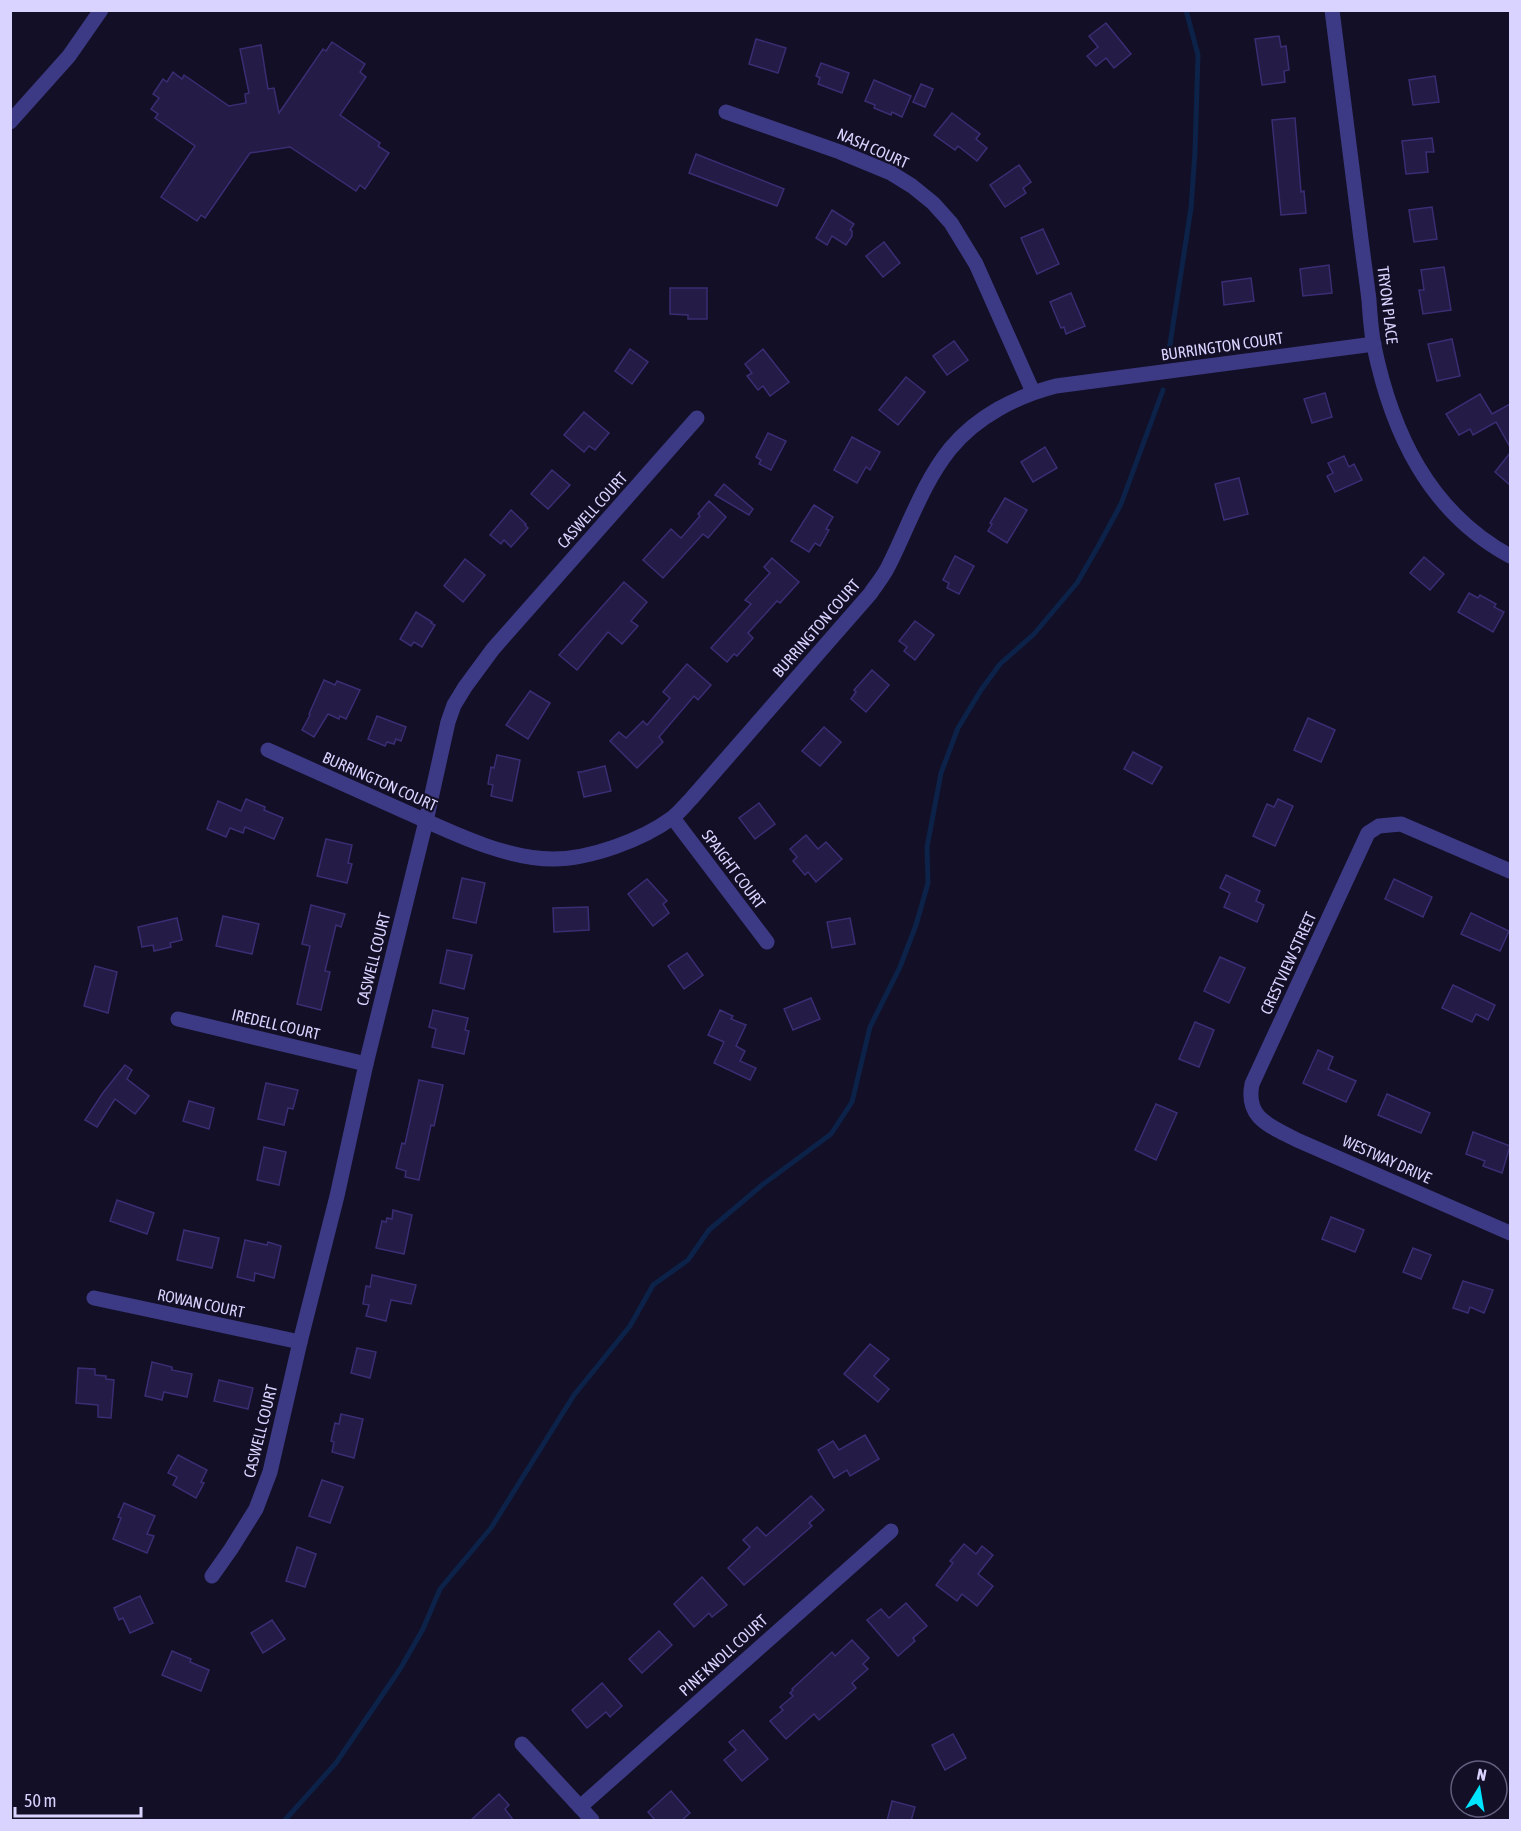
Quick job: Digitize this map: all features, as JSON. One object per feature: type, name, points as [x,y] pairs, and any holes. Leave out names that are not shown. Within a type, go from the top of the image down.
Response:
[{"type":"street","points":[[10,122],[69,56],[101,10]]},
{"type":"street","name":"TRYON PLACE","points":[[1332,10],[1374,344],[1387,399],[1407,448],[1419,471],[1435,492],[1465,524],[1492,546],[1510,556]]},
{"type":"street","name":"NASH COURT","points":[[726,112],[840,152],[891,173],[933,203],[951,223],[976,264],[1033,392]]},
{"type":"street","name":"BURRINGTON COURT","points":[[268,750],[483,845],[526,856],[552,859],[578,857],[598,852],[641,836],[673,818],[870,594],[887,569],[925,488],[951,448],[985,418],[1033,392],[1068,385],[1374,344]]},
{"type":"street","name":"CASWELL COURT","points":[[212,1576],[255,1509],[270,1472],[448,722],[454,705],[493,649],[697,418]]},
{"type":"street","name":"SPAIGHT COURT","points":[[673,818],[767,942]]},
{"type":"street","name":"CRESTVIEW STREET","points":[[1253,1111],[1250,1095],[1252,1084],[1368,833],[1379,826],[1401,824],[1510,871]]},
{"type":"street","name":"IREDELL COURT","points":[[178,1019],[366,1064]]},
{"type":"street","name":"WESTWAY DRIVE","points":[[1253,1111],[1271,1126],[1297,1140],[1510,1233]]},
{"type":"street","name":"ROWAN COURT","points":[[94,1298],[300,1342]]},
{"type":"street","name":"PINE KNOLL COURT","points":[[580,1807],[891,1530]]},
{"type":"street","points":[[522,1744],[592,1821]]},
{"type":"building","points":[[1106,23],[1131,54],[1114,68],[1106,58],[1096,66],[1087,56],[1098,47],[1089,36]]},
{"type":"building","points":[[1279,36],[1281,47],[1286,46],[1289,70],[1284,71],[1285,82],[1262,85],[1255,39]]},
{"type":"building","points":[[756,39],[786,48],[778,73],[749,64]]},
{"type":"building","points":[[332,42],[365,64],[360,72],[366,77],[340,115],[380,143],[378,146],[389,153],[365,189],[360,185],[356,191],[290,147],[250,153],[205,218],[201,215],[197,221],[161,197],[195,146],[155,118],[158,114],[151,109],[159,98],[153,94],[163,79],[167,82],[173,72],[182,79],[184,75],[229,106],[246,103],[245,94],[249,93],[240,49],[261,45],[268,89],[274,88],[279,113],[323,49],[326,51]]},
{"type":"building","points":[[821,63],[849,73],[842,93],[818,84],[820,78],[816,76]]},
{"type":"building","points":[[1435,76],[1439,102],[1413,105],[1409,80]]},
{"type":"building","points":[[874,80],[911,96],[902,117],[874,108],[875,105],[865,101]]},
{"type":"building","points":[[921,84],[933,89],[925,107],[913,102]]},
{"type":"building","points":[[952,113],[980,134],[976,139],[987,148],[977,161],[958,146],[955,150],[934,135]]},
{"type":"building","points":[[1295,118],[1301,192],[1304,191],[1306,213],[1281,215],[1272,120]]},
{"type":"building","points":[[1432,138],[1434,152],[1426,152],[1428,172],[1406,174],[1402,141]]},
{"type":"building","points":[[696,154],[784,189],[777,206],[689,173]]},
{"type":"building","points":[[1019,165],[1031,182],[1023,188],[1026,193],[1005,207],[990,185]]},
{"type":"building","points":[[1432,207],[1437,239],[1414,242],[1409,210]]},
{"type":"building","points":[[832,210],[854,224],[850,230],[852,236],[846,245],[832,236],[827,245],[816,238]]},
{"type":"building","points":[[1043,229],[1059,264],[1037,274],[1021,238]]},
{"type":"building","points":[[884,242],[900,263],[883,277],[866,256]]},
{"type":"building","points":[[1329,265],[1332,293],[1303,296],[1300,269]]},
{"type":"building","points":[[1444,267],[1451,310],[1423,314],[1419,290],[1424,290],[1421,270]]},
{"type":"building","points":[[1251,278],[1254,301],[1224,305],[1222,282]]},
{"type":"building","points":[[670,288],[707,288],[707,319],[688,319],[688,315],[670,314]]},
{"type":"building","points":[[1071,293],[1085,326],[1066,334],[1050,302]]},
{"type":"building","points":[[1452,339],[1460,376],[1437,381],[1428,344]]},
{"type":"building","points":[[954,341],[968,360],[947,375],[933,356]]},
{"type":"building","points":[[630,349],[648,362],[632,384],[615,371]]},
{"type":"building","points":[[763,349],[789,382],[770,396],[763,386],[758,390],[747,376],[752,373],[745,364]]},
{"type":"building","points":[[906,377],[925,392],[898,425],[879,410]]},
{"type":"building","points":[[1325,393],[1332,417],[1312,423],[1304,399]]},
{"type":"building","points":[[1480,394],[1492,414],[1510,404],[1510,447],[1496,422],[1473,435],[1470,429],[1459,435],[1446,414]]},
{"type":"building","points":[[584,412],[609,433],[595,450],[589,446],[584,452],[564,435]]},
{"type":"building","points":[[768,433],[786,441],[771,470],[759,464],[761,460],[756,457]]},
{"type":"building","points":[[852,437],[880,452],[870,470],[866,467],[857,483],[834,470]]},
{"type":"building","points":[[1045,447],[1057,468],[1033,482],[1021,462]]},
{"type":"building","points":[[1510,453],[1510,485],[1495,472]]},
{"type":"building","points":[[1344,456],[1349,467],[1354,464],[1362,480],[1335,492],[1327,476],[1333,473],[1328,463]]},
{"type":"building","points":[[552,470],[570,485],[548,509],[531,494]]},
{"type":"building","points":[[1239,478],[1248,514],[1224,520],[1215,484]]},
{"type":"building","points":[[724,484],[753,509],[749,515],[715,495]]},
{"type":"building","points":[[1005,498],[1027,510],[1007,543],[988,531],[992,524],[990,523]]},
{"type":"building","points":[[709,501],[726,517],[708,538],[703,534],[663,578],[643,560],[671,529],[681,538],[700,516],[698,514]]},
{"type":"building","points":[[814,505],[833,517],[820,546],[815,543],[809,552],[791,541]]},
{"type":"building","points":[[511,510],[528,528],[511,547],[504,540],[501,544],[490,535]]},
{"type":"building","points":[[955,556],[974,566],[959,594],[947,588],[949,583],[943,580]]},
{"type":"building","points":[[1424,557],[1444,574],[1430,590],[1410,573]]},
{"type":"building","points":[[772,558],[799,582],[780,603],[777,601],[748,633],[753,638],[737,656],[734,654],[727,662],[711,648],[751,604],[745,600],[770,573],[764,567]]},
{"type":"building","points":[[465,559],[485,575],[463,602],[444,586]]},
{"type":"building","points":[[624,582],[647,602],[631,621],[638,626],[622,644],[608,632],[577,670],[559,655]]},
{"type":"building","points":[[1469,593],[1478,598],[1480,595],[1496,604],[1494,607],[1504,612],[1493,632],[1458,612]]},
{"type":"building","points":[[416,612],[435,625],[422,647],[414,642],[411,646],[400,639]]},
{"type":"building","points":[[915,621],[934,635],[915,660],[904,651],[907,647],[899,641]]},
{"type":"building","points":[[687,664],[711,685],[698,700],[694,696],[659,737],[663,742],[637,768],[610,741],[619,732],[626,738],[643,721],[647,725],[670,698],[663,692]]},
{"type":"building","points":[[872,670],[889,685],[866,712],[851,699],[856,692],[854,690]]},
{"type":"building","points":[[324,680],[335,685],[337,681],[360,690],[346,719],[340,716],[339,719],[328,714],[314,737],[302,730]]},
{"type":"building","points":[[530,691],[550,703],[528,739],[506,725]]},
{"type":"building","points":[[377,716],[406,727],[401,741],[396,739],[394,744],[387,742],[385,746],[368,739]]},
{"type":"building","points":[[1308,718],[1335,730],[1321,762],[1294,750]]},
{"type":"building","points":[[824,727],[841,742],[820,766],[802,751]]},
{"type":"building","points":[[1133,752],[1162,767],[1152,784],[1124,769]]},
{"type":"building","points":[[497,755],[520,760],[512,801],[491,796],[493,785],[488,784],[491,767],[494,768]]},
{"type":"building","points":[[605,766],[611,791],[584,797],[578,772]]},
{"type":"building","points":[[246,799],[283,818],[274,839],[245,827],[243,833],[230,828],[226,837],[207,829],[218,801],[241,811]]},
{"type":"building","points":[[1278,799],[1293,806],[1275,846],[1253,836],[1267,804],[1274,807]]},
{"type":"building","points":[[759,803],[775,824],[755,839],[739,818]]},
{"type":"building","points":[[806,835],[818,849],[826,842],[842,859],[816,882],[808,872],[805,875],[793,861],[797,857],[790,849]]},
{"type":"building","points":[[326,839],[352,845],[348,863],[352,864],[347,883],[317,876]]},
{"type":"building","points":[[1226,875],[1260,891],[1256,901],[1264,905],[1257,922],[1224,907],[1230,893],[1220,888]]},
{"type":"building","points":[[462,878],[485,883],[476,923],[453,918]]},
{"type":"building","points":[[647,879],[667,901],[663,904],[669,913],[653,926],[628,894]]},
{"type":"building","points":[[1394,879],[1432,897],[1423,917],[1385,899]]},
{"type":"building","points":[[311,905],[345,914],[341,927],[336,925],[325,971],[330,972],[321,1010],[297,1004],[310,946],[302,944]]},
{"type":"building","points":[[588,907],[589,930],[554,932],[553,908]]},
{"type":"building","points":[[1471,913],[1509,931],[1500,951],[1461,934]]},
{"type":"building","points":[[223,916],[259,924],[252,954],[216,946]]},
{"type":"building","points":[[177,918],[182,940],[170,943],[171,947],[154,951],[153,945],[142,947],[138,927]]},
{"type":"building","points":[[850,918],[855,944],[832,948],[827,922]]},
{"type":"building","points":[[447,950],[472,955],[464,989],[440,983]]},
{"type":"building","points":[[687,953],[703,975],[684,989],[668,966]]},
{"type":"building","points":[[1220,957],[1245,968],[1229,1003],[1204,991]]},
{"type":"building","points":[[95,966],[117,972],[108,1013],[84,1006]]},
{"type":"building","points":[[1453,985],[1495,1005],[1488,1020],[1476,1014],[1472,1022],[1442,1008]]},
{"type":"building","points":[[811,998],[820,1019],[793,1030],[784,1009]]},
{"type":"building","points":[[433,1010],[468,1018],[465,1030],[469,1031],[464,1054],[432,1047],[436,1029],[429,1027]]},
{"type":"building","points":[[720,1010],[733,1016],[731,1019],[746,1025],[736,1046],[745,1051],[740,1061],[756,1068],[750,1080],[714,1063],[724,1042],[708,1035]]},
{"type":"building","points":[[1195,1022],[1214,1030],[1199,1067],[1179,1059]]},
{"type":"building","points":[[1318,1050],[1333,1057],[1328,1069],[1356,1081],[1346,1102],[1303,1083]]},
{"type":"building","points":[[125,1065],[132,1070],[127,1079],[149,1096],[135,1114],[115,1099],[97,1127],[85,1120]]},
{"type":"building","points":[[419,1080],[443,1085],[434,1126],[431,1125],[419,1180],[405,1177],[406,1171],[396,1168],[402,1143],[405,1144]]},
{"type":"building","points":[[266,1083],[298,1090],[293,1109],[288,1108],[284,1125],[258,1119]]},
{"type":"building","points":[[1387,1094],[1430,1113],[1421,1133],[1378,1115]]},
{"type":"building","points":[[189,1101],[214,1108],[209,1129],[183,1121]]},
{"type":"building","points":[[1156,1104],[1177,1113],[1156,1160],[1135,1150]]},
{"type":"building","points":[[1473,1132],[1510,1146],[1502,1173],[1483,1166],[1485,1161],[1466,1154]]},
{"type":"building","points":[[264,1147],[286,1152],[279,1185],[257,1180]]},
{"type":"building","points":[[117,1200],[154,1213],[147,1234],[110,1221]]},
{"type":"building","points":[[393,1210],[412,1215],[404,1254],[376,1248],[382,1221],[386,1222],[387,1218],[392,1219]]},
{"type":"building","points":[[1331,1217],[1364,1230],[1355,1252],[1322,1239]]},
{"type":"building","points":[[184,1230],[219,1238],[212,1268],[177,1260]]},
{"type":"building","points":[[245,1240],[267,1245],[268,1242],[281,1246],[274,1278],[255,1273],[254,1281],[237,1277]]},
{"type":"building","points":[[1413,1248],[1431,1255],[1421,1279],[1403,1272]]},
{"type":"building","points":[[372,1275],[416,1285],[411,1304],[391,1300],[386,1321],[366,1316],[369,1305],[363,1304],[366,1286],[370,1287]]},
{"type":"building","points":[[1463,1281],[1493,1290],[1484,1313],[1470,1307],[1468,1313],[1453,1308]]},
{"type":"building","points":[[870,1344],[889,1359],[874,1376],[889,1389],[878,1402],[844,1374]]},
{"type":"building","points":[[357,1348],[376,1352],[370,1378],[351,1373]]},
{"type":"building","points":[[152,1362],[172,1367],[172,1370],[192,1374],[187,1397],[164,1392],[162,1400],[145,1396]]},
{"type":"building","points":[[78,1368],[95,1369],[95,1375],[106,1376],[106,1379],[114,1380],[111,1418],[98,1417],[98,1405],[76,1403]]},
{"type":"building","points":[[219,1380],[253,1388],[248,1409],[214,1401]]},
{"type":"building","points":[[341,1414],[363,1419],[354,1458],[332,1452],[334,1442],[331,1441],[335,1423],[339,1424]]},
{"type":"building","points":[[865,1435],[879,1459],[850,1476],[847,1470],[834,1478],[818,1450],[833,1441],[839,1450]]},
{"type":"building","points":[[178,1455],[207,1470],[201,1482],[204,1483],[196,1498],[173,1485],[177,1477],[168,1473]]},
{"type":"building","points":[[322,1480],[343,1487],[330,1523],[309,1516]]},
{"type":"building","points":[[811,1496],[824,1510],[809,1523],[812,1526],[744,1585],[728,1568],[750,1547],[743,1540],[757,1527],[766,1536]]},
{"type":"building","points":[[124,1503],[155,1516],[147,1534],[154,1536],[147,1553],[113,1539]]},
{"type":"building","points":[[964,1544],[976,1554],[982,1546],[993,1555],[978,1574],[993,1586],[977,1606],[962,1594],[957,1601],[936,1585],[953,1563],[950,1561]]},
{"type":"building","points":[[297,1547],[316,1554],[305,1587],[286,1581]]},
{"type":"building","points":[[702,1577],[727,1605],[712,1617],[709,1613],[694,1627],[674,1604]]},
{"type":"building","points":[[140,1596],[153,1623],[130,1633],[123,1618],[119,1620],[114,1608]]},
{"type":"building","points":[[906,1603],[927,1626],[898,1656],[867,1620],[881,1609],[889,1618]]},
{"type":"building","points":[[272,1620],[285,1639],[263,1653],[251,1633]]},
{"type":"building","points":[[659,1631],[672,1645],[642,1673],[629,1659]]},
{"type":"building","points":[[852,1640],[869,1658],[863,1664],[868,1669],[852,1683],[856,1688],[819,1720],[814,1714],[786,1739],[770,1721],[783,1710],[780,1707],[793,1696],[790,1693],[792,1689],[832,1652],[835,1656]]},
{"type":"building","points":[[172,1651],[209,1670],[201,1691],[162,1675]]},
{"type":"building","points":[[602,1683],[622,1706],[610,1717],[606,1712],[587,1728],[572,1710]]},
{"type":"building","points":[[743,1730],[768,1759],[742,1781],[724,1760],[736,1750],[729,1742]]},
{"type":"building","points":[[953,1734],[966,1758],[945,1770],[932,1745]]},
{"type":"building","points":[[671,1791],[690,1813],[681,1821],[656,1821],[648,1812]]},
{"type":"building","points":[[499,1794],[509,1805],[505,1809],[514,1821],[470,1821]]},
{"type":"building","points":[[892,1801],[915,1807],[911,1821],[887,1821]]},
{"type":"waterway","points":[[1168,357],[1191,208],[1195,152],[1198,55],[1186,10]]},
{"type":"waterway","points":[[285,1820],[336,1763],[400,1669],[423,1629],[440,1589],[491,1528],[574,1395],[630,1326],[653,1285],[688,1260],[709,1230],[762,1185],[831,1134],[852,1102],[870,1027],[900,967],[916,925],[928,883],[927,847],[941,773],[958,728],[1000,664],[1034,634],[1077,583],[1121,504],[1163,390]]}]
